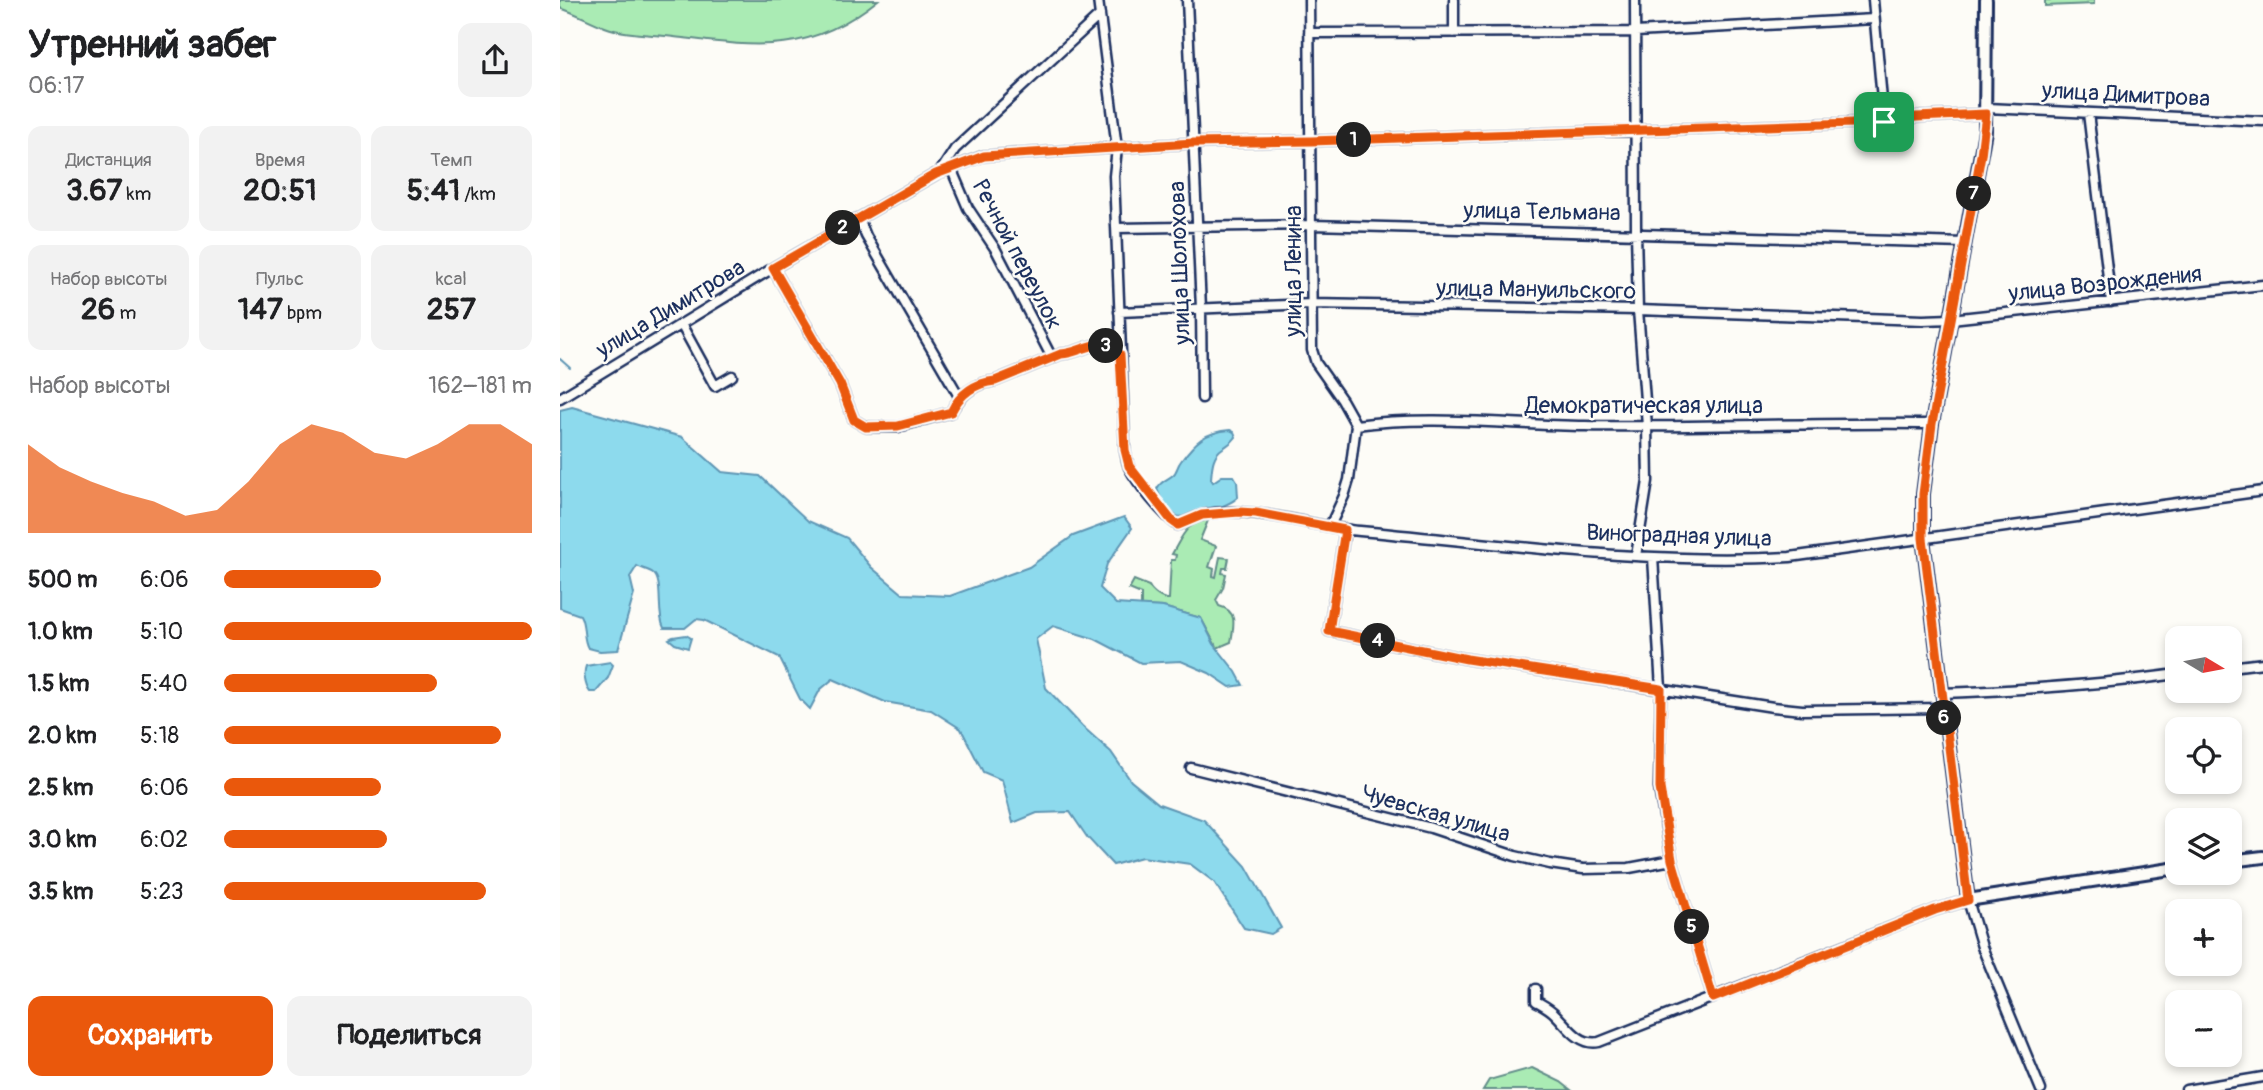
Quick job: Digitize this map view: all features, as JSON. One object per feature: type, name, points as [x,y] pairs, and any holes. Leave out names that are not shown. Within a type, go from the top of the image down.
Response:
[{"type":"street","points":[[1098,0],[1116,148],[1114,176],[1120,355]]},
{"type":"street","name":"улица Шолохова","points":[[1187,0],[1201,308],[1202,398]]},
{"type":"street","name":"улица Ленина","points":[[1309,0],[1312,350],[1316,363],[1356,425]]},
{"type":"street","points":[[1454,0],[1454,33]]},
{"type":"street","points":[[1635,0],[1638,310],[1647,426],[1648,481],[1636,556]]},
{"type":"street","points":[[1873,0],[1884,122]]},
{"type":"street","points":[[1986,0],[1987,111],[1932,424],[1923,494],[1923,538],[1968,900],[1982,947],[2041,1090]]},
{"type":"street","points":[[940,173],[955,149],[1100,15]]},
{"type":"street","points":[[1309,33],[1636,32],[1874,19]]},
{"type":"street","name":"улица Димитрова","points":[[563,396],[773,268],[940,173],[984,156],[1194,143],[1884,122],[1987,111],[2263,121]]},
{"type":"street","points":[[2088,113],[2110,302]]},
{"type":"street","name":"Речной переулок","points":[[951,168],[968,208],[996,250],[1052,358]]},
{"type":"street","points":[[859,219],[866,236],[960,398]]},
{"type":"street","name":"улица Тельмана","points":[[1117,229],[1312,225],[1965,243]]},
{"type":"street","points":[[773,268],[840,384],[854,420],[866,427],[898,426],[951,412],[960,398],[983,382],[995,381],[1093,344],[1111,346],[1120,355]]},
{"type":"street","name":"улица Возрождения","points":[[1951,319],[2263,285]]},
{"type":"street","name":"улица Мануильского","points":[[1119,312],[1312,304],[1951,319]]},
{"type":"street","points":[[681,324],[715,386],[732,376]]},
{"type":"street","name":"Виноградная улица","points":[[1120,355],[1125,450],[1129,466],[1171,520],[1178,525],[1202,515],[1256,513],[1345,530],[1636,556],[1731,560],[1790,557],[2263,491]]},
{"type":"street","name":"Демократическая улица","points":[[1356,425],[1441,419],[1547,425],[1932,424]]},
{"type":"street","points":[[1330,526],[1349,480],[1356,425]]},
{"type":"street","points":[[1345,530],[1329,631],[1467,659],[1773,707],[1802,710],[1943,708]]},
{"type":"street","points":[[1653,557],[1661,689],[1660,788],[1672,860],[1713,998]]},
{"type":"street","points":[[2242,666],[2263,663]]},
{"type":"street","points":[[1942,693],[2034,689],[2165,676]]},
{"type":"street","name":"Чуевская улица","points":[[1191,768],[1431,828],[1515,856],[1550,864],[1583,869],[1629,868],[1672,860]]},
{"type":"street","points":[[2242,860],[2263,857]]},
{"type":"street","points":[[1536,989],[1536,1001],[1553,1012],[1568,1029],[1585,1041],[1593,1043],[1935,910],[1968,900],[2165,871]]},
{"type":"street","points":[[2186,1090],[2263,1077]]},
{"type":"green space","points":[[560,0],[878,0],[829,31],[805,39],[756,44],[703,41],[613,30],[560,8]]},
{"type":"green space","points":[[2045,0],[2094,0],[2094,4],[2045,6]]},
{"type":"green space","points":[[1209,518],[1200,540],[1216,546],[1209,567],[1214,569],[1213,576],[1216,577],[1220,557],[1229,558],[1227,568],[1223,568],[1222,573],[1226,574],[1223,588],[1216,600],[1219,606],[1229,611],[1233,620],[1231,642],[1217,648],[1201,618],[1163,607],[1141,606],[1141,594],[1129,589],[1134,580],[1149,586],[1160,597],[1169,599],[1171,560],[1175,560],[1176,555],[1172,554],[1189,527]]},
{"type":"green space","points":[[1532,1068],[1571,1090],[1483,1090],[1489,1080]]},
{"type":"water","points":[[572,407],[682,437],[722,472],[760,476],[808,521],[847,538],[871,567],[903,594],[950,596],[1029,567],[1073,536],[1124,517],[1132,528],[1107,564],[1100,588],[1116,604],[1163,607],[1201,618],[1214,644],[1243,685],[1230,687],[1209,673],[1181,661],[1141,663],[1095,639],[1053,626],[1036,639],[1046,688],[1111,752],[1131,781],[1159,804],[1204,820],[1246,866],[1281,928],[1271,934],[1244,928],[1214,882],[1190,864],[1142,857],[1113,865],[1087,837],[1070,812],[1037,813],[1013,823],[1002,780],[983,772],[961,729],[931,710],[885,702],[833,679],[820,690],[810,709],[800,699],[779,657],[704,620],[696,619],[685,628],[664,628],[656,577],[637,566],[630,577],[634,594],[618,650],[600,651],[588,648],[580,615],[560,608],[560,410]]},
{"type":"water","points":[[1230,430],[1236,437],[1217,454],[1211,479],[1213,482],[1222,476],[1234,476],[1238,497],[1208,511],[1175,516],[1166,508],[1157,489],[1174,474],[1196,443],[1214,433]]},
{"type":"water","points":[[686,635],[691,638],[688,648],[669,639],[673,637]]},
{"type":"water","points":[[610,662],[613,665],[608,678],[596,692],[590,692],[585,679],[586,666]]},
{"type":"waterway","points":[[560,359],[570,368]]},
{"type":"route","points":[[1986,114],[1981,155],[1932,424],[1922,512],[1943,708],[1968,900],[1935,910],[1713,998],[1672,860],[1660,788],[1661,689],[1467,659],[1329,631],[1345,530],[1239,512],[1202,515],[1178,525],[1171,520],[1129,466],[1125,450],[1120,355],[1111,346],[1093,344],[1061,354],[1010,376],[983,382],[957,401],[951,412],[898,426],[866,427],[854,420],[840,384],[773,268],[936,174],[984,156],[1194,143],[1884,122],[1916,117],[1986,114]]}]
